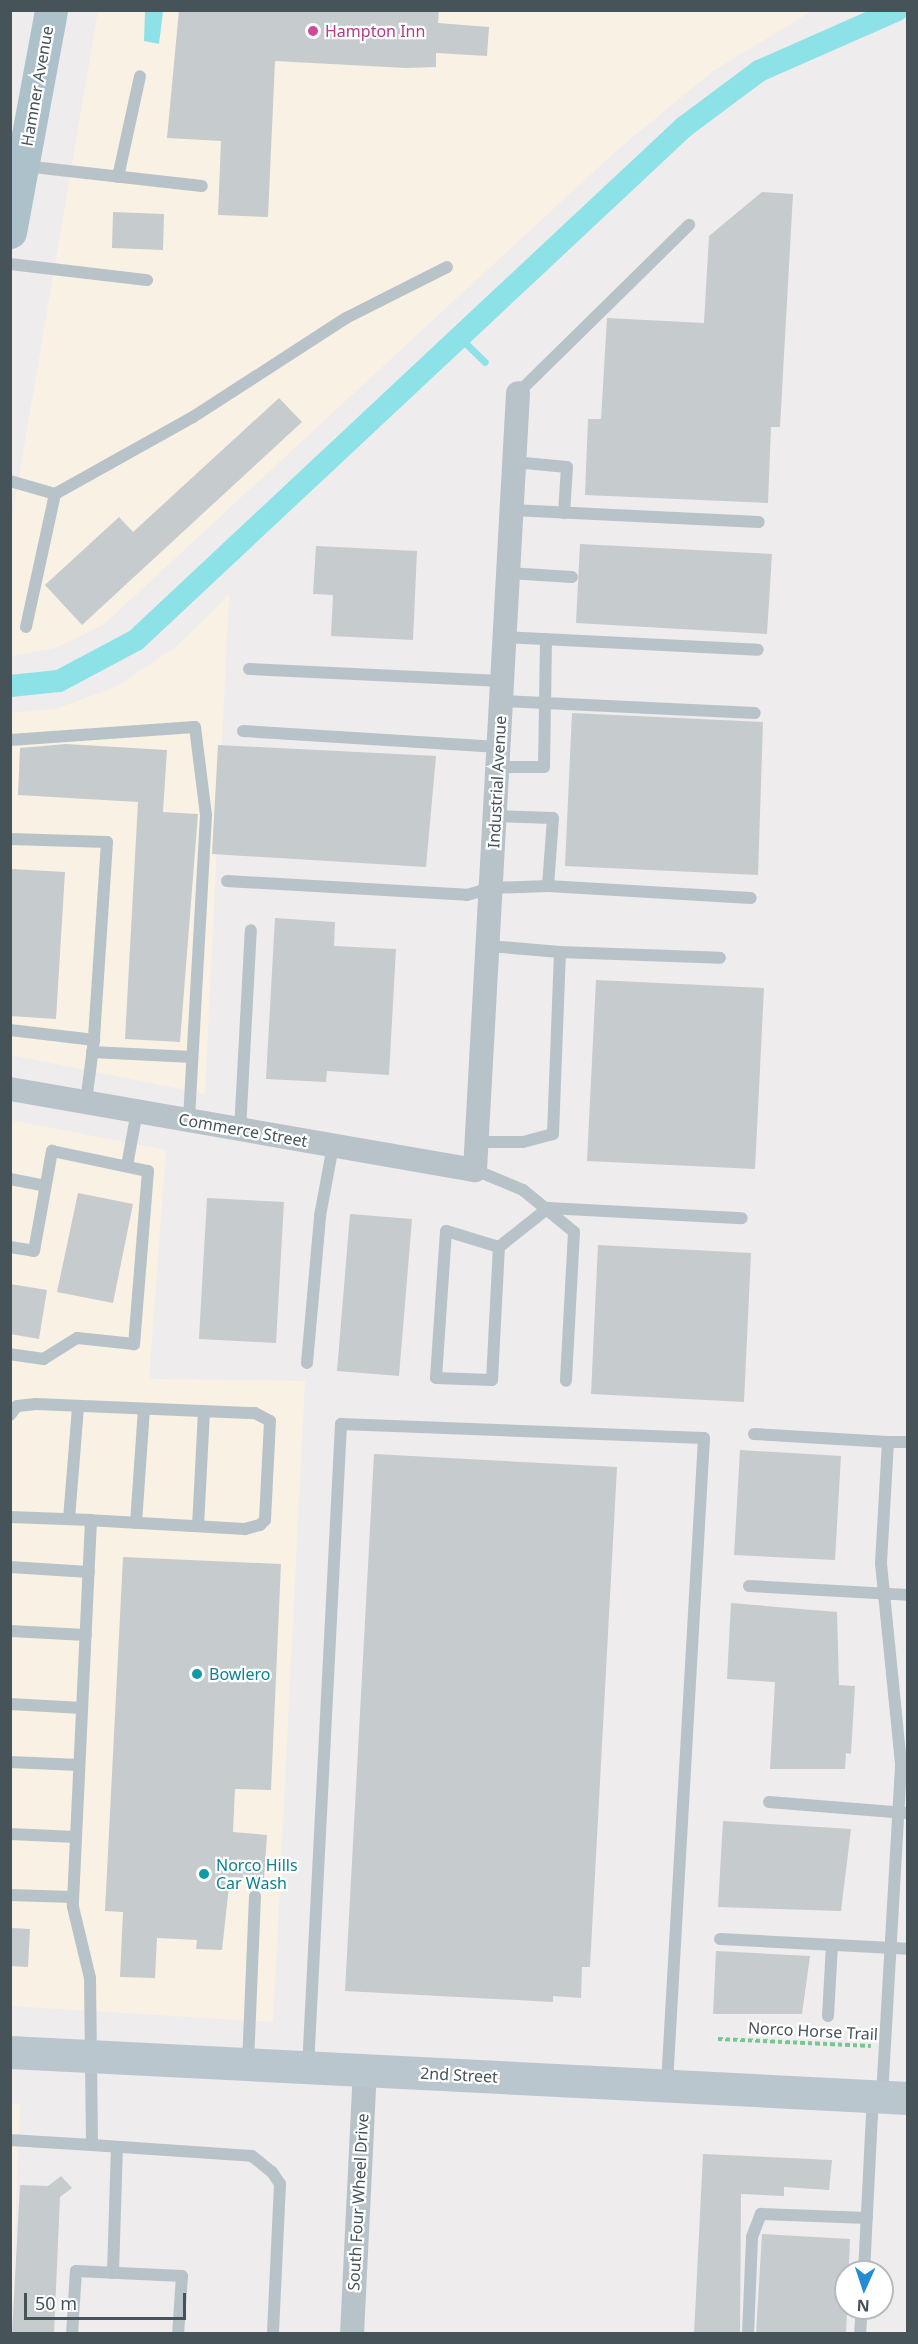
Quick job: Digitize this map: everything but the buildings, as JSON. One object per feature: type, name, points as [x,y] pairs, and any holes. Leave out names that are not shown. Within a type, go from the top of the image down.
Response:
[{"type":"main road","name":"Hamner Avenue","points":[[10,232],[20,149],[51,10]]},
{"type":"main road","name":"2nd Street","points":[[10,2052],[888,2097]]},
{"type":"street","name":"Industrial Avenue","points":[[475,1170],[518,393]]},
{"type":"street","name":"Commerce Street","points":[[10,1089],[475,1170]]},
{"type":"street","name":"South Four Wheel Drive","points":[[352,2334],[365,2070]]},
{"type":"lane","points":[[118,177],[140,76]]},
{"type":"lane","points":[[20,149],[118,177],[202,186]]},
{"type":"lane","points":[[518,393],[689,225]]},
{"type":"lane","points":[[10,264],[147,280]]},
{"type":"lane","points":[[10,481],[56,494],[193,417],[346,318],[447,267]]},
{"type":"lane","points":[[514,462],[567,467],[564,513]]},
{"type":"lane","points":[[26,627],[56,494]]},
{"type":"lane","points":[[512,510],[759,522]]},
{"type":"lane","points":[[508,573],[572,577]]},
{"type":"lane","points":[[505,637],[758,650]]},
{"type":"lane","points":[[243,731],[498,757],[544,767],[546,639]]},
{"type":"lane","points":[[249,669],[502,691],[544,704],[755,713]]},
{"type":"lane","points":[[10,740],[195,728],[206,815],[189,1120]]},
{"type":"lane","points":[[495,816],[553,818],[548,886]]},
{"type":"lane","points":[[10,839],[107,842],[93,1046],[86,1102]]},
{"type":"lane","points":[[227,881],[466,895],[491,888],[548,886],[751,898]]},
{"type":"lane","points":[[240,1130],[251,930]]},
{"type":"lane","points":[[488,946],[560,952],[720,958]]},
{"type":"lane","points":[[477,1142],[523,1142],[553,1134],[560,952]]},
{"type":"lane","points":[[10,1030],[93,1046],[192,1057]]},
{"type":"lane","points":[[127,1166],[136,1111]]},
{"type":"lane","points":[[308,1363],[320,1216],[333,1146]]},
{"type":"lane","points":[[10,1247],[34,1251],[52,1151],[148,1171],[134,1344],[77,1338],[44,1359],[10,1354]]},
{"type":"lane","points":[[475,1170],[523,1190],[548,1208],[574,1232],[567,1381]]},
{"type":"lane","points":[[10,1179],[45,1186]]},
{"type":"lane","points":[[499,1247],[446,1231],[436,1378],[492,1380],[499,1247],[548,1208],[742,1218]]},
{"type":"lane","points":[[10,1415],[17,1406],[78,1406],[265,1415],[270,1420],[260,1525],[198,1526],[10,1517]]},
{"type":"lane","points":[[69,1519],[78,1406]]},
{"type":"lane","points":[[136,1523],[144,1408]]},
{"type":"lane","points":[[198,1526],[204,1411]]},
{"type":"lane","points":[[308,2067],[341,1424],[704,1438],[667,2085]]},
{"type":"lane","points":[[754,1434],[908,1443]]},
{"type":"lane","points":[[865,2260],[867,2218],[888,2097],[885,2047],[891,1948],[904,1813],[884,1594],[888,1442]]},
{"type":"lane","points":[[91,1520],[73,1897],[90,1978],[94,2056],[92,2145]]},
{"type":"lane","points":[[10,1567],[89,1572]]},
{"type":"lane","points":[[749,1586],[908,1595]]},
{"type":"lane","points":[[10,1630],[86,1635]]},
{"type":"lane","points":[[10,1704],[82,1708]]},
{"type":"lane","points":[[10,1762],[79,1765]]},
{"type":"lane","points":[[770,1802],[904,1813]]},
{"type":"lane","points":[[10,1834],[76,1837]]},
{"type":"lane","points":[[10,1895],[73,1897]]},
{"type":"lane","points":[[248,2064],[255,1896]]},
{"type":"lane","points":[[720,1939],[908,1949]]},
{"type":"lane","points":[[828,2016],[832,1945]]},
{"type":"lane","points":[[10,2140],[252,2156],[272,2172],[280,2184],[273,2334]]},
{"type":"lane","points":[[113,2273],[117,2147]]},
{"type":"lane","points":[[748,2334],[752,2237],[760,2214],[867,2218]]},
{"type":"lane","points":[[72,2334],[76,2271],[182,2276],[178,2334]]},
{"type":"path","name":"Norco Horse Trail","points":[[718,2039],[885,2047]]},
{"type":"shaded area","points":[[98,11],[812,11],[713,71],[617,150],[103,625],[55,648],[11,656],[11,524]]},
{"type":"shaded area","points":[[229,595],[205,1094],[11,1055],[10,713],[55,709],[116,687],[177,646]]},
{"type":"shaded area","points":[[10,1120],[166,1150],[149,1379],[305,1381],[273,2022],[11,2006]]},
{"type":"shaded area","points":[[10,2103],[20,2104],[11,2330]]},
{"type":"water","points":[[145,11],[163,12],[159,44],[144,41]]},
{"type":"waterway","points":[[10,686],[59,681],[136,640],[684,127],[759,71],[897,10]]},
{"type":"waterway","points":[[458,336],[485,362]]},
{"type":"place","name":"Hampton Inn","points":[[313,31]]},
{"type":"place","name":"Bowlero","points":[[197,1674]]},
{"type":"place","name":"Norco Hills Car Wash","points":[[204,1874]]}]
